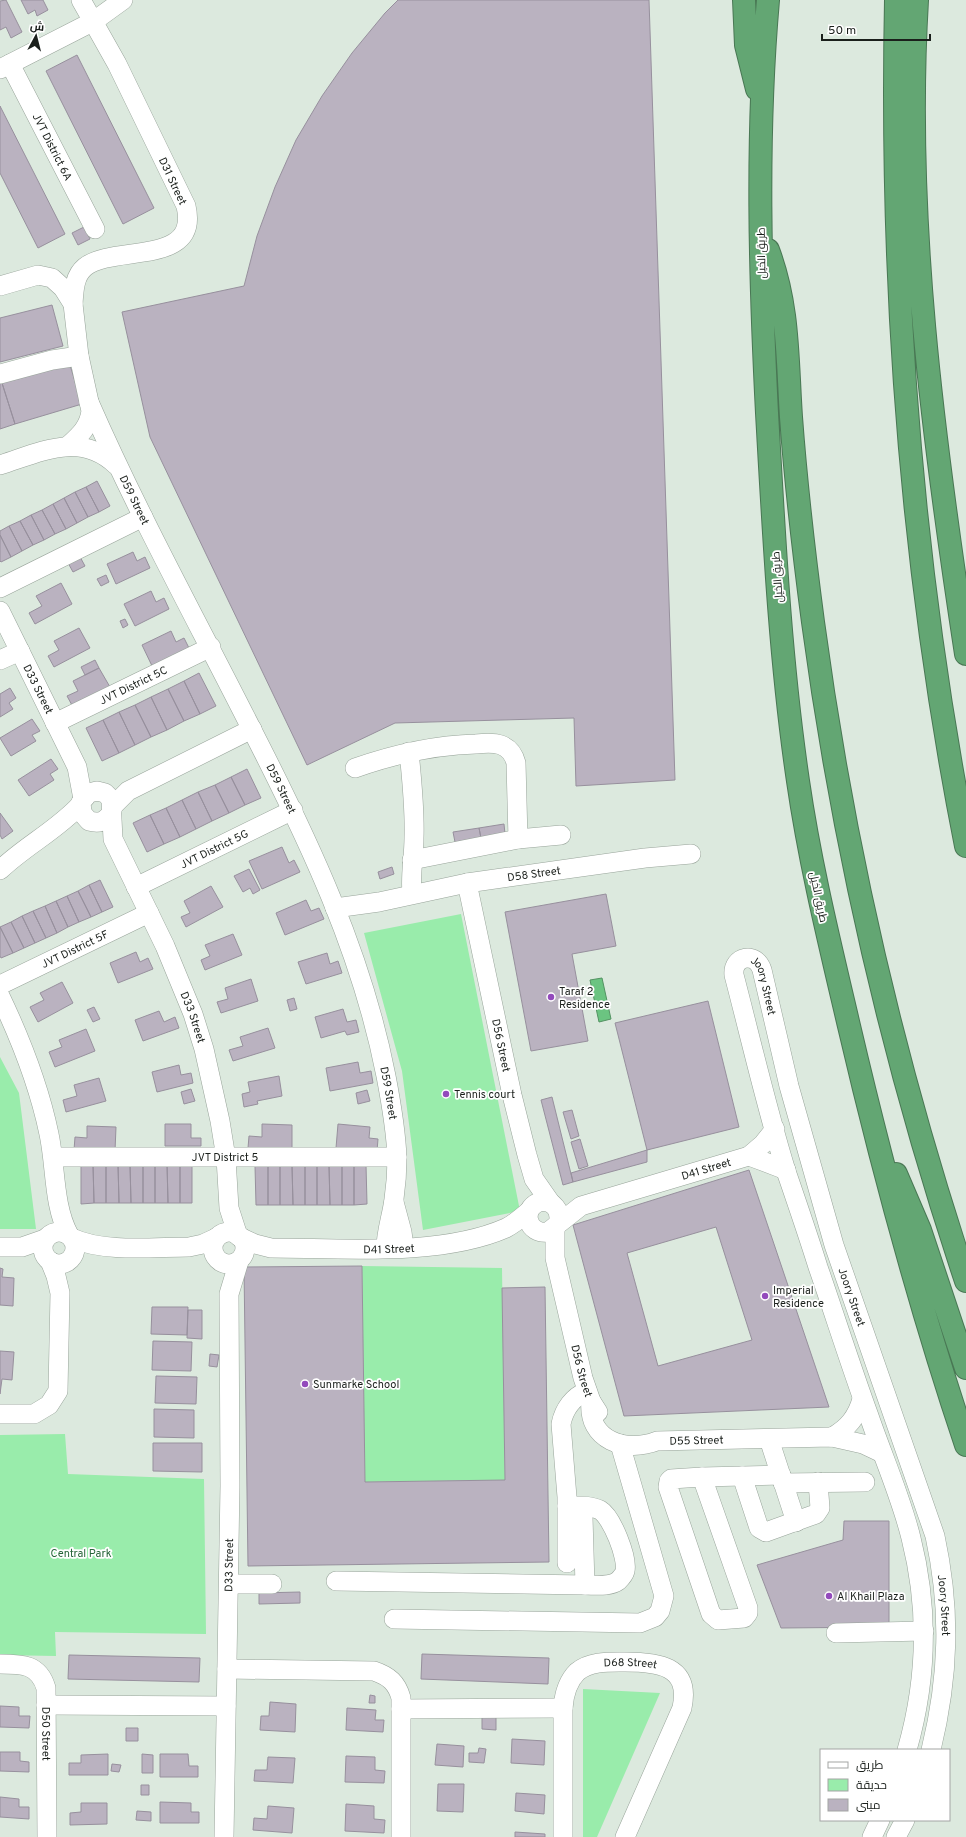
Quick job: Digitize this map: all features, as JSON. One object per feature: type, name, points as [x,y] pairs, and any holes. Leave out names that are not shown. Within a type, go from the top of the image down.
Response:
[{"type":"highway","points":[[744,0],[746,45],[755,84],[762,103]]},
{"type":"highway","name":"طريق الخيل","points":[[768,0],[762,103],[761,232],[771,481],[783,653],[790,727],[819,898],[878,1144],[918,1290],[966,1445]]},
{"type":"highway","points":[[896,0],[897,238],[902,348],[914,500],[932,648],[966,846]]},
{"type":"highway","points":[[917,0],[914,117],[921,290],[934,425],[966,654]]},
{"type":"highway","points":[[761,232],[775,269],[787,327],[796,470],[804,554],[823,695],[848,838],[870,942],[900,1062],[942,1208],[966,1281]]},
{"type":"highway","points":[[878,1144],[902,1185],[912,1207],[966,1368]]},
{"type":"street","name":"D31 Street","points":[[72,0],[87,25],[117,64],[186,206],[188,221],[182,235],[171,245],[93,263],[85,267],[77,279],[73,304]]},
{"type":"street","name":"D31 Street","points":[[81,0],[87,25]]},
{"type":"street","points":[[5,66],[87,25],[123,0]]},
{"type":"street","name":"JVT District 6A","points":[[5,66],[95,229]]},
{"type":"street","points":[[0,286],[38,275],[45,275],[58,282],[73,304],[79,356],[89,402],[90,420],[86,428],[69,446]]},
{"type":"street","points":[[0,374],[52,360],[79,356]]},
{"type":"street","name":"D59 Street","points":[[89,402],[117,466],[293,810],[326,883],[358,970],[376,1030],[388,1090],[397,1157],[394,1200],[387,1229],[386,1248]]},
{"type":"street","points":[[0,465],[69,446],[95,451],[104,455],[117,466]]},
{"type":"street","points":[[0,588],[143,516]]},
{"type":"street","name":"D33 Street","points":[[0,610],[11,645],[55,723],[77,767],[90,805],[113,839],[180,980],[199,1035],[213,1085],[226,1158],[229,1208],[239,1236]]},
{"type":"street","points":[[0,660],[11,645]]},
{"type":"street","name":"JVT District 5C","points":[[55,723],[210,647]]},
{"type":"street","points":[[0,870],[28,845],[90,805],[128,791],[252,729]]},
{"type":"street","points":[[355,768],[409,752],[448,746],[494,743],[509,749],[516,763],[518,839]]},
{"type":"street","points":[[409,752],[414,808],[412,894]]},
{"type":"street","points":[[90,805],[102,822],[128,791]]},
{"type":"street","name":"D33 Street","points":[[112,809],[113,839]]},
{"type":"street","name":"JVT District 5G","points":[[136,887],[293,810]]},
{"type":"street","points":[[412,860],[518,839],[561,836]]},
{"type":"street","name":"D58 Street","points":[[338,916],[379,902],[467,883],[645,858],[691,854]]},
{"type":"street","name":"D56 Street","points":[[467,883],[512,1096],[555,1258],[584,1398],[596,1407],[602,1421],[612,1431],[626,1437],[657,1441]]},
{"type":"street","name":"JVT District 5F","points":[[0,985],[149,914]]},
{"type":"street","name":"Joory Street","points":[[907,1749],[920,1697],[924,1631],[922,1599],[911,1538],[862,1399],[786,1170],[774,1129],[734,975],[737,962],[745,958],[750,958],[758,962],[762,970],[789,1086],[832,1238],[935,1536],[942,1572],[947,1624],[943,1688],[931,1749]]},
{"type":"street","points":[[0,996],[34,1080],[54,1157],[59,1207],[70,1237],[75,1246],[60,1293]]},
{"type":"street","name":"D41 Street","points":[[239,1236],[255,1244],[271,1248],[386,1248],[450,1243],[749,1156],[763,1144],[774,1129]]},
{"type":"street","points":[[749,1156],[786,1170]]},
{"type":"street","name":"JVT District 5","points":[[54,1157],[397,1157]]},
{"type":"street","name":"D59 Street","points":[[394,1200],[401,1225],[404,1247]]},
{"type":"street","points":[[0,1414],[34,1414],[42,1411],[55,1399],[59,1382],[60,1293],[47,1248],[59,1207]]},
{"type":"street","name":"D33 Street","points":[[218,1237],[229,1208]]},
{"type":"street","points":[[47,1248],[60,1232],[86,1244],[101,1247],[189,1247],[203,1251],[227,1264],[240,1259],[244,1247],[239,1236],[231,1233],[189,1247]]},
{"type":"street","points":[[217,1259],[213,1245],[218,1237]]},
{"type":"street","points":[[0,1247],[47,1248]]},
{"type":"street","points":[[47,1248],[58,1264],[101,1247]]},
{"type":"street","name":"D41 Street","points":[[240,1259],[271,1248]]},
{"type":"street","name":"D33 Street","points":[[217,1259],[229,1294]]},
{"type":"street","name":"D33 Street","points":[[224,1837],[230,1486],[229,1294],[240,1259]]},
{"type":"street","points":[[567,1563],[567,1501],[561,1424],[565,1410],[584,1398]]},
{"type":"street","name":"D55 Street","points":[[584,1398],[598,1430],[607,1439],[620,1444],[644,1445],[657,1441],[832,1437],[863,1444],[882,1453]]},
{"type":"street","points":[[832,1437],[848,1426],[855,1418],[862,1399]]},
{"type":"street","points":[[769,1439],[796,1522]]},
{"type":"street","points":[[394,1619],[640,1623],[655,1617],[663,1604],[662,1588],[645,1536],[620,1444]]},
{"type":"street","points":[[742,1476],[761,1530],[769,1531],[796,1522],[813,1515],[818,1511],[820,1504],[818,1482]]},
{"type":"street","points":[[702,1477],[748,1608],[748,1613],[744,1618],[718,1620],[711,1614],[668,1487],[671,1479],[702,1477],[742,1476],[818,1482],[865,1482]]},
{"type":"street","points":[[336,1581],[585,1586],[616,1583],[625,1572],[625,1562],[614,1526],[613,1514],[606,1503],[601,1500],[567,1501]]},
{"type":"street","points":[[583,1517],[585,1586]]},
{"type":"street","points":[[229,1584],[272,1584]]},
{"type":"street","points":[[836,1633],[924,1631]]},
{"type":"street","name":"D68 Street","points":[[563,1837],[563,1708],[565,1692],[571,1678],[587,1666],[596,1663],[658,1663],[672,1671],[681,1684],[683,1700],[682,1708],[625,1837]]},
{"type":"street","name":"D50 Street","points":[[0,1664],[25,1665],[41,1676],[46,1688],[47,1837]]},
{"type":"street","points":[[227,1669],[374,1671],[382,1673],[395,1683],[401,1698],[401,1837]]},
{"type":"street","points":[[46,1704],[226,1706]]},
{"type":"street","points":[[401,1710],[563,1708]]},
{"type":"street","points":[[872,1837],[880,1821]]},
{"type":"street","points":[[896,1837],[904,1821]]},
{"type":"green space","points":[[461,914],[520,1211],[423,1230],[402,1071],[364,933]]},
{"type":"green space","points":[[0,1057],[19,1093],[36,1229],[0,1229]]},
{"type":"green space","points":[[362,1266],[502,1268],[505,1480],[365,1482]]},
{"type":"green space","name":"Central Park","points":[[65,1434],[68,1474],[204,1479],[206,1634],[55,1632],[56,1656],[0,1655],[0,1435]]},
{"type":"green space","points":[[583,1689],[660,1693],[597,1837],[583,1837]]},
{"type":"shaded area","points":[[602,978],[611,1019],[599,1022],[590,980]]},
{"type":"building","points":[[6,0],[22,32],[11,38],[6,27],[0,30],[0,1]]},
{"type":"building","points":[[21,0],[43,0],[48,10],[37,16],[35,10],[28,14]]},
{"type":"building","points":[[398,0],[649,0],[675,780],[576,786],[574,718],[395,723],[307,765],[150,437],[122,312],[244,286],[257,236],[275,187],[296,140],[322,96],[352,53],[385,13]]},
{"type":"building","points":[[77,55],[154,208],[123,224],[46,71]]},
{"type":"building","points":[[0,106],[65,234],[38,248],[0,173]]},
{"type":"building","points":[[84,227],[90,239],[78,245],[72,233]]},
{"type":"building","points":[[52,305],[63,346],[0,362],[0,318]]},
{"type":"building","points":[[69,362],[82,404],[15,424],[2,383]]},
{"type":"building","points":[[0,383],[2,383],[15,424],[0,429]]},
{"type":"building","points":[[97,481],[110,506],[99,512],[86,487]]},
{"type":"building","points":[[86,487],[99,512],[88,517],[75,492]]},
{"type":"building","points":[[75,492],[88,517],[77,523],[64,498]]},
{"type":"building","points":[[64,498],[77,523],[66,529],[53,504]]},
{"type":"building","points":[[53,504],[66,529],[55,534],[42,510]]},
{"type":"building","points":[[42,510],[55,534],[44,540],[31,515]]},
{"type":"building","points":[[31,515],[44,540],[33,545],[20,521]]},
{"type":"building","points":[[20,521],[33,545],[22,551],[9,526]]},
{"type":"building","points":[[9,526],[22,551],[11,557],[0,535],[0,531]]},
{"type":"building","points":[[0,535],[11,557],[1,562],[0,561]]},
{"type":"building","points":[[133,552],[137,561],[145,557],[150,568],[116,584],[107,564]]},
{"type":"building","points":[[79,555],[85,566],[73,572],[67,561]]},
{"type":"building","points":[[106,575],[109,582],[101,586],[97,579]]},
{"type":"building","points":[[61,583],[72,604],[35,624],[29,613],[42,606],[36,596]]},
{"type":"building","points":[[151,591],[156,602],[164,598],[169,609],[135,626],[124,604]]},
{"type":"building","points":[[125,619],[128,625],[123,628],[120,621]]},
{"type":"building","points":[[79,628],[90,648],[54,667],[48,656],[59,650],[54,641]]},
{"type":"building","points":[[171,631],[176,642],[184,638],[190,650],[153,668],[142,645]]},
{"type":"building","points":[[95,660],[99,668],[85,675],[81,667]]},
{"type":"building","points":[[99,668],[110,687],[73,707],[67,696],[78,691],[73,681]]},
{"type":"building","points":[[199,673],[216,706],[200,714],[184,681]]},
{"type":"building","points":[[184,681],[200,714],[184,721],[168,689]]},
{"type":"building","points":[[10,688],[16,698],[9,703],[13,709],[0,717],[0,694]]},
{"type":"building","points":[[168,689],[184,721],[167,730],[151,697]]},
{"type":"building","points":[[151,697],[167,730],[151,737],[135,705]]},
{"type":"building","points":[[135,705],[151,737],[135,745],[119,712]]},
{"type":"building","points":[[119,712],[135,745],[119,753],[103,720]]},
{"type":"building","points":[[32,719],[40,731],[32,735],[36,741],[11,756],[0,738]]},
{"type":"building","points":[[103,720],[119,753],[102,761],[86,728]]},
{"type":"building","points":[[51,759],[58,769],[50,774],[54,780],[29,796],[18,780]]},
{"type":"building","points":[[247,769],[261,798],[245,805],[231,777]]},
{"type":"building","points":[[231,777],[245,805],[229,813],[215,785]]},
{"type":"building","points":[[215,785],[229,813],[212,821],[198,792]]},
{"type":"building","points":[[198,792],[212,821],[196,829],[182,800]]},
{"type":"building","points":[[182,800],[196,829],[180,837],[166,808]]},
{"type":"building","points":[[166,808],[180,837],[164,844],[150,815]]},
{"type":"building","points":[[0,813],[13,831],[2,839],[0,835]]},
{"type":"building","points":[[150,815],[164,844],[147,852],[133,823]]},
{"type":"building","points":[[504,824],[505,834],[481,838],[479,828]]},
{"type":"building","points":[[479,828],[481,838],[455,842],[453,832]]},
{"type":"building","points":[[282,847],[289,863],[294,860],[300,872],[262,889],[249,861]]},
{"type":"building","points":[[392,867],[394,874],[380,879],[378,872]]},
{"type":"building","points":[[249,869],[260,890],[253,894],[250,888],[243,892],[234,876]]},
{"type":"building","points":[[100,880],[113,907],[102,912],[89,885]]},
{"type":"building","points":[[89,885],[102,912],[91,917],[78,891]]},
{"type":"building","points":[[211,886],[223,907],[186,927],[181,917],[190,913],[184,901]]},
{"type":"building","points":[[78,891],[91,917],[79,922],[67,896]]},
{"type":"building","name":"Taraf 2 Residence","points":[[606,894],[616,946],[572,954],[588,1041],[531,1051],[505,912]]},
{"type":"building","points":[[67,896],[79,922],[68,927],[56,901]]},
{"type":"building","points":[[306,900],[311,911],[319,908],[324,919],[285,935],[276,913]]},
{"type":"building","points":[[56,901],[68,927],[57,933],[45,906]]},
{"type":"building","points":[[45,906],[57,933],[46,938],[33,911]]},
{"type":"building","points":[[33,911],[46,938],[35,943],[22,916]]},
{"type":"building","points":[[22,916],[35,943],[24,948],[11,922]]},
{"type":"building","points":[[11,922],[24,948],[13,953],[0,927]]},
{"type":"building","points":[[0,927],[13,953],[1,958],[0,956]]},
{"type":"building","points":[[233,934],[242,955],[205,970],[201,960],[210,956],[205,945]]},
{"type":"building","points":[[136,952],[140,962],[148,958],[153,969],[118,983],[110,963]]},
{"type":"building","points":[[327,953],[330,964],[338,961],[342,973],[306,984],[298,962]]},
{"type":"building","points":[[251,979],[258,1001],[221,1013],[217,1002],[228,999],[225,988]]},
{"type":"building","points":[[62,982],[73,1003],[38,1022],[30,1007],[44,1000],[40,993]]},
{"type":"building","points":[[294,998],[297,1009],[290,1011],[287,1000]]},
{"type":"building","points":[[708,1001],[739,1127],[647,1150],[615,1023]]},
{"type":"building","points":[[94,1007],[100,1019],[93,1022],[87,1010]]},
{"type":"building","points":[[343,1009],[347,1022],[356,1020],[359,1032],[347,1035],[345,1031],[321,1038],[315,1017]]},
{"type":"building","points":[[159,1011],[164,1022],[175,1017],[179,1028],[143,1041],[135,1020]]},
{"type":"building","points":[[268,1028],[275,1048],[233,1061],[229,1050],[243,1046],[240,1037]]},
{"type":"building","points":[[86,1029],[95,1051],[55,1067],[49,1052],[62,1047],[59,1040]]},
{"type":"building","points":[[358,1062],[360,1073],[371,1071],[373,1083],[330,1091],[326,1068]]},
{"type":"building","points":[[179,1065],[181,1075],[191,1073],[193,1083],[157,1092],[152,1072]]},
{"type":"building","points":[[279,1076],[282,1096],[257,1101],[258,1104],[244,1107],[242,1094],[250,1092],[248,1082]]},
{"type":"building","points":[[99,1078],[106,1101],[66,1112],[63,1100],[77,1096],[74,1085]]},
{"type":"building","points":[[191,1089],[195,1101],[184,1104],[181,1092]]},
{"type":"building","points":[[367,1090],[370,1101],[358,1104],[356,1093]]},
{"type":"building","points":[[552,1097],[573,1182],[563,1185],[541,1100]]},
{"type":"building","points":[[572,1110],[579,1136],[571,1139],[563,1112]]},
{"type":"building","points":[[165,1124],[191,1124],[191,1138],[201,1138],[201,1146],[165,1146]]},
{"type":"building","points":[[262,1124],[292,1125],[292,1149],[248,1148],[249,1136],[262,1137]]},
{"type":"building","points":[[338,1124],[370,1127],[369,1138],[378,1139],[377,1151],[336,1148]]},
{"type":"building","points":[[87,1126],[116,1127],[115,1151],[74,1150],[75,1137],[87,1138]]},
{"type":"building","points":[[580,1139],[588,1166],[579,1169],[571,1142]]},
{"type":"building","points":[[647,1150],[647,1162],[573,1182],[571,1173]]},
{"type":"building","points":[[143,1163],[155,1163],[155,1203],[143,1203]]},
{"type":"building","points":[[143,1163],[143,1203],[131,1203],[130,1164]]},
{"type":"building","points":[[155,1163],[167,1163],[168,1203],[155,1203]]},
{"type":"building","points":[[167,1163],[180,1163],[180,1203],[168,1203]]},
{"type":"building","points":[[180,1163],[192,1163],[192,1203],[180,1203]]},
{"type":"building","points":[[81,1164],[93,1164],[94,1203],[81,1204]]},
{"type":"building","points":[[93,1164],[106,1164],[106,1203],[94,1203]]},
{"type":"building","points":[[106,1164],[118,1164],[119,1203],[106,1203]]},
{"type":"building","points":[[118,1164],[130,1164],[131,1203],[119,1203]]},
{"type":"building","points":[[292,1165],[305,1165],[305,1205],[293,1205]]},
{"type":"building","points":[[292,1165],[293,1205],[280,1205],[280,1166]]},
{"type":"building","points":[[305,1165],[317,1165],[317,1205],[305,1205]]},
{"type":"building","points":[[317,1165],[329,1165],[330,1205],[317,1205]]},
{"type":"building","points":[[329,1165],[342,1165],[342,1205],[330,1205]]},
{"type":"building","points":[[342,1165],[354,1165],[354,1205],[342,1205]]},
{"type":"building","points":[[354,1165],[366,1165],[367,1204],[354,1205]]},
{"type":"building","points":[[255,1166],[268,1166],[268,1205],[256,1205]]},
{"type":"building","points":[[268,1166],[280,1166],[280,1205],[268,1205]]},
{"type":"building","name":"Imperial Residence","points":[[749,1170],[829,1407],[624,1416],[573,1225]],"holes":[[[716,1227],[752,1340],[658,1366],[627,1253]]]},
{"type":"building","name":"Sunmarke School","points":[[362,1266],[365,1482],[505,1480],[502,1288],[545,1287],[549,1562],[248,1566],[244,1267]]},
{"type":"building","points":[[0,1268],[3,1269],[2,1277],[14,1278],[13,1306],[0,1305]]},
{"type":"building","points":[[152,1307],[188,1307],[187,1335],[151,1334]]},
{"type":"building","points":[[188,1310],[202,1310],[202,1339],[187,1338]]},
{"type":"building","points":[[153,1341],[192,1342],[191,1371],[152,1370]]},
{"type":"building","points":[[0,1351],[14,1352],[12,1380],[2,1379],[0,1394]]},
{"type":"building","points":[[210,1354],[219,1355],[217,1367],[209,1366]]},
{"type":"building","points":[[156,1376],[197,1377],[196,1404],[155,1403]]},
{"type":"building","points":[[154,1409],[194,1410],[194,1438],[154,1437]]},
{"type":"building","points":[[153,1443],[202,1443],[202,1472],[153,1471]]},
{"type":"building","name":"Al Khail Plaza","points":[[844,1521],[889,1521],[889,1627],[781,1628],[757,1565],[843,1540]]},
{"type":"building","points":[[300,1592],[300,1603],[259,1604],[259,1593]]},
{"type":"building","points":[[422,1654],[549,1658],[548,1684],[421,1679]]},
{"type":"building","points":[[69,1655],[200,1658],[199,1682],[68,1679]]},
{"type":"building","points":[[370,1695],[375,1696],[375,1703],[369,1703]]},
{"type":"building","points":[[270,1702],[296,1704],[295,1732],[260,1730],[261,1716],[269,1716]]},
{"type":"building","points":[[0,1706],[19,1707],[19,1716],[30,1716],[29,1728],[0,1727]]},
{"type":"building","points":[[347,1708],[376,1710],[375,1720],[384,1720],[383,1732],[346,1730]]},
{"type":"building","points":[[482,1717],[496,1717],[496,1730],[482,1729]]},
{"type":"building","points":[[126,1728],[138,1728],[138,1741],[126,1741]]},
{"type":"building","points":[[512,1739],[545,1741],[544,1765],[511,1763]]},
{"type":"building","points":[[437,1744],[464,1746],[463,1767],[435,1765]]},
{"type":"building","points":[[479,1748],[486,1749],[484,1763],[469,1762],[469,1753],[478,1753]]},
{"type":"building","points":[[0,1752],[20,1752],[20,1761],[29,1762],[29,1772],[0,1771]]},
{"type":"building","points":[[108,1754],[108,1775],[69,1775],[69,1763],[81,1763],[81,1755]]},
{"type":"building","points":[[142,1754],[153,1755],[153,1773],[142,1773]]},
{"type":"building","points":[[160,1754],[188,1754],[189,1766],[198,1766],[198,1777],[160,1777]]},
{"type":"building","points":[[346,1756],[375,1757],[375,1770],[385,1771],[384,1783],[345,1782]]},
{"type":"building","points":[[268,1757],[295,1758],[293,1783],[254,1781],[255,1770],[267,1770]]},
{"type":"building","points":[[112,1764],[121,1765],[119,1772],[111,1771]]},
{"type":"building","points":[[438,1784],[464,1784],[463,1812],[437,1811]]},
{"type":"building","points":[[141,1785],[149,1785],[149,1795],[141,1795]]},
{"type":"building","points":[[516,1793],[545,1795],[544,1814],[515,1811]]},
{"type":"building","points":[[0,1797],[19,1799],[19,1807],[29,1807],[29,1819],[0,1817]]},
{"type":"building","points":[[160,1802],[191,1803],[191,1812],[199,1812],[199,1823],[160,1823]]},
{"type":"building","points":[[81,1803],[107,1803],[107,1824],[70,1825],[70,1813],[81,1812]]},
{"type":"building","points":[[346,1804],[374,1806],[374,1819],[385,1820],[384,1833],[345,1831]]},
{"type":"building","points":[[268,1806],[294,1808],[292,1833],[253,1830],[254,1818],[267,1819]]},
{"type":"building","points":[[137,1811],[151,1812],[151,1821],[136,1820]]},
{"type":"building","points":[[515,1832],[545,1834],[545,1837],[515,1837]]},
{"type":"place","name":"Taraf 2 Residence","points":[[551,997]]},
{"type":"place","name":"Tennis court","points":[[446,1094]]},
{"type":"place","name":"Imperial Residence","points":[[765,1296]]},
{"type":"place","name":"Sunmarke School","points":[[305,1384]]},
{"type":"place","name":"Al Khail Plaza","points":[[829,1596]]}]
